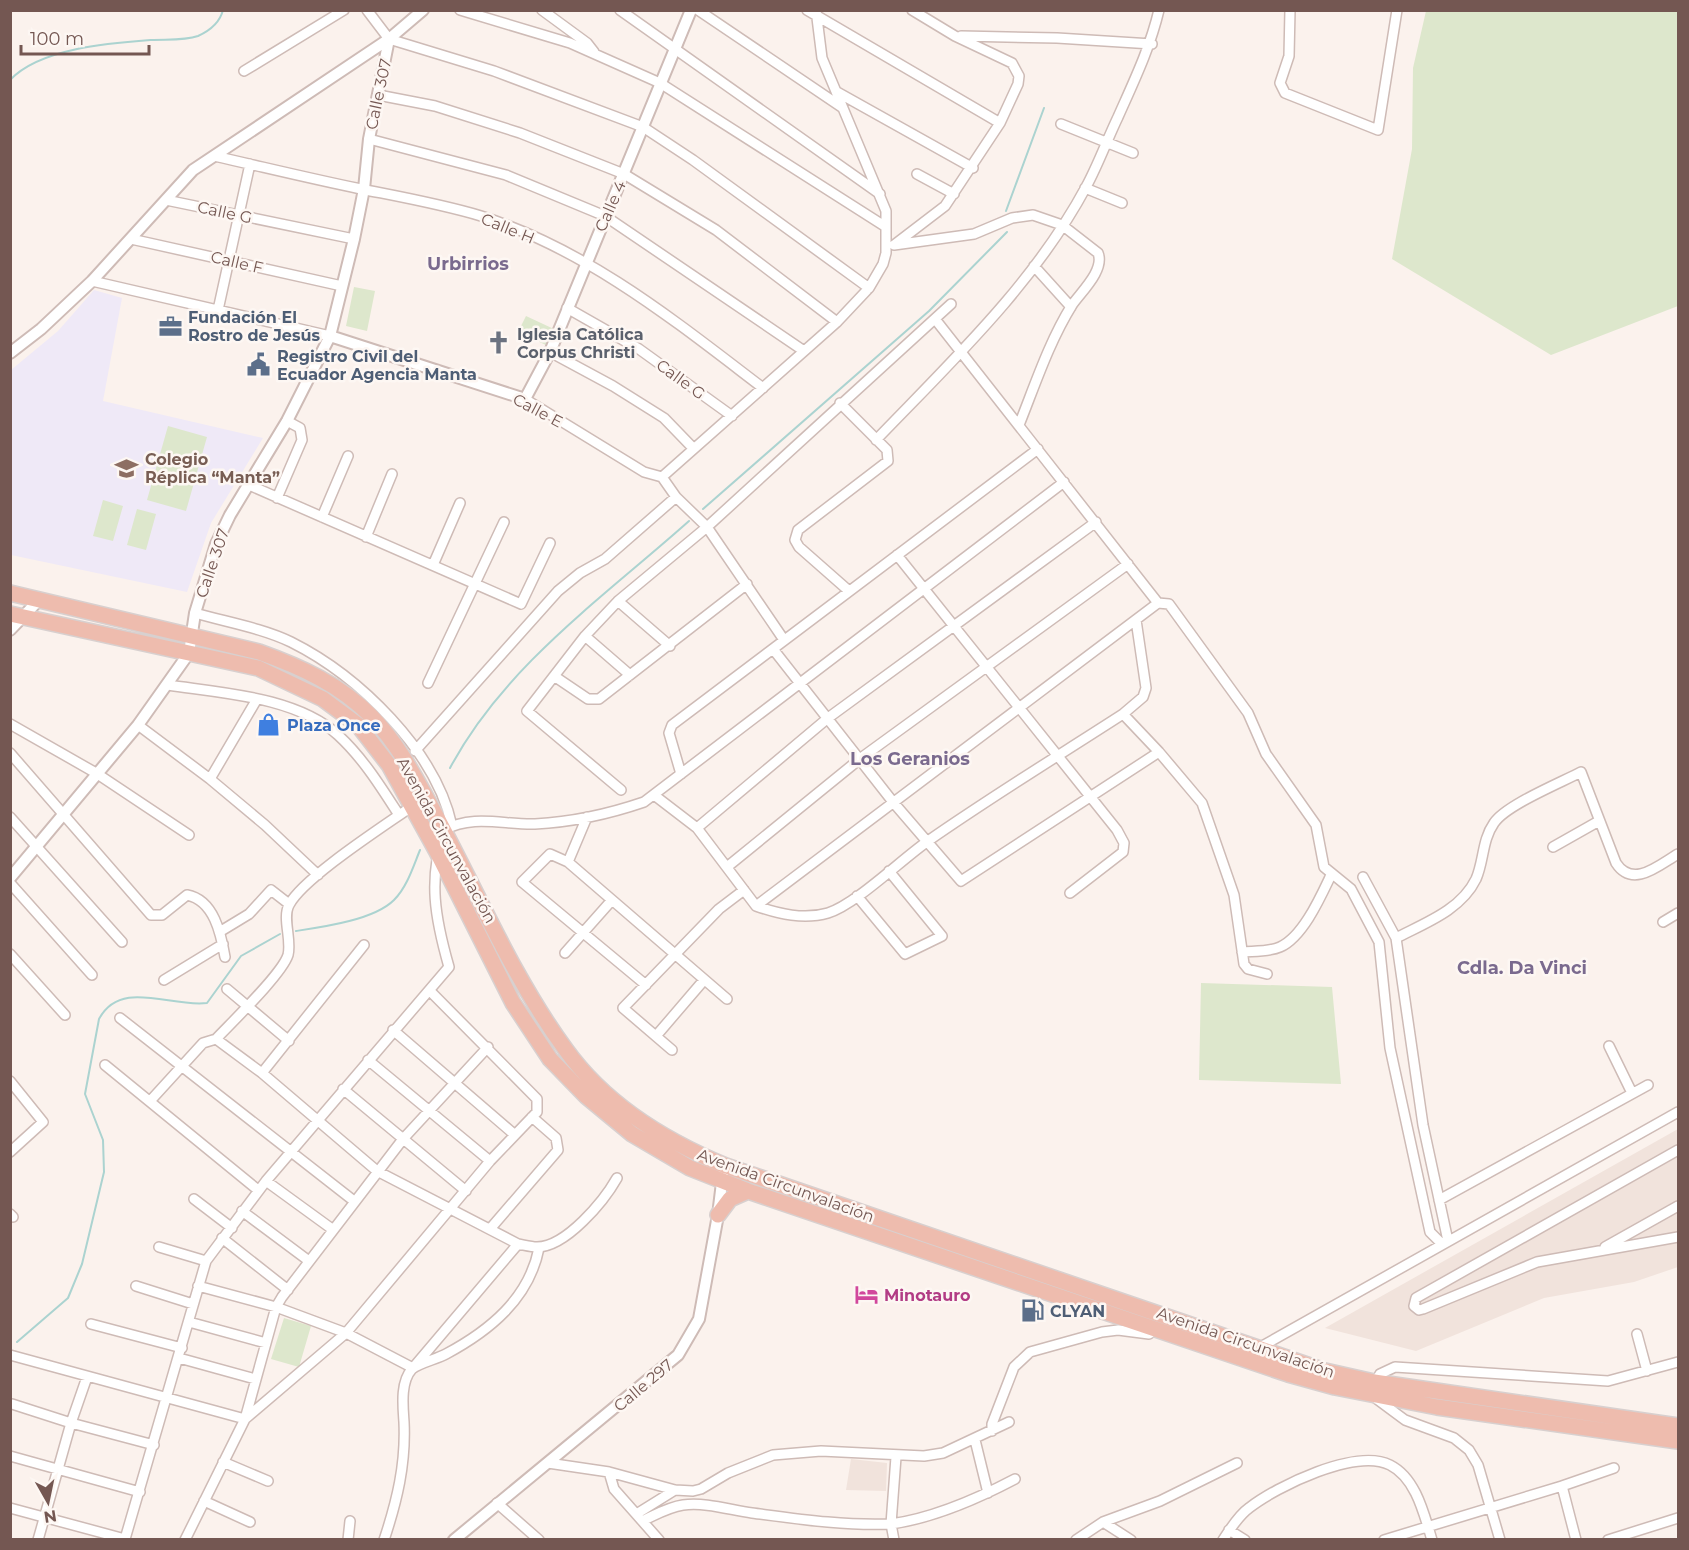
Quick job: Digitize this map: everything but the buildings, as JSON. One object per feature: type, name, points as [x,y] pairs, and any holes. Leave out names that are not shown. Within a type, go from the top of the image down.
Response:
[{"type":"highway","name":"Avenida Circunvalación","points":[[10,593],[260,652],[293,664],[333,685],[371,717],[394,744],[448,828],[531,998],[566,1051],[600,1089],[673,1142],[726,1166],[1161,1322],[1239,1357],[1288,1374],[1678,1441]]},
{"type":"highway","name":"Avenida Circunvalación","points":[[16,616],[258,668],[323,699],[358,725],[389,765],[405,811],[437,852],[513,1003],[550,1059],[586,1096],[632,1134],[690,1168],[748,1191],[1161,1322],[1256,1349],[1373,1389],[1678,1426]]},
{"type":"highway","points":[[718,1215],[730,1199],[748,1191]]},
{"type":"street","points":[[244,71],[344,10]]},
{"type":"street","points":[[367,10],[389,39],[494,71],[643,127],[693,160],[869,288]]},
{"type":"street","points":[[10,353],[41,329],[92,281],[193,170],[389,39],[423,10]]},
{"type":"street","points":[[460,10],[570,43],[660,83],[886,227]]},
{"type":"street","points":[[542,10],[587,43],[596,54]]},
{"type":"street","points":[[620,10],[882,196]]},
{"type":"street","name":"Calle 4","points":[[525,399],[550,352],[691,10]]},
{"type":"street","points":[[698,10],[843,108]]},
{"type":"street","points":[[784,640],[707,527],[676,497],[662,477],[837,322],[869,288],[890,246],[945,206],[973,168],[1000,123],[1018,84],[1017,69],[1012,63],[955,36],[926,14],[912,10]]},
{"type":"street","points":[[876,440],[961,351],[1034,266],[1062,225],[1086,188],[1152,44],[1159,10]]},
{"type":"street","points":[[1290,10],[1289,56],[1280,89],[1378,130],[1397,10]]},
{"type":"street","points":[[813,12],[822,58],[882,196],[890,246]]},
{"type":"street","points":[[813,12],[1000,123]]},
{"type":"street","points":[[955,36],[1057,38],[1152,44]]},
{"type":"street","name":"Calle 307","points":[[10,878],[138,725],[189,653],[195,613],[216,544],[287,421],[330,336],[364,189],[369,140],[389,39]]},
{"type":"street","points":[[837,92],[973,168]]},
{"type":"street","points":[[378,95],[435,106],[499,126],[624,174],[716,230],[837,322]]},
{"type":"street","points":[[1061,124],[1133,153]]},
{"type":"street","points":[[369,140],[506,175],[605,216],[804,351]]},
{"type":"street","name":"Calle H","points":[[214,156],[364,189],[390,192],[481,216],[586,262],[631,290],[763,388]]},
{"type":"street","points":[[218,310],[250,164]]},
{"type":"street","points":[[917,174],[954,194]]},
{"type":"street","points":[[1086,188],[1122,203]]},
{"type":"street","name":"Calle G","points":[[166,200],[354,239]]},
{"type":"street","points":[[890,246],[974,234],[1023,215],[1033,215],[1062,225],[1098,254],[1099,266],[1071,307],[1049,349],[1019,425]]},
{"type":"street","name":"Calle F","points":[[131,238],[342,286]]},
{"type":"street","points":[[1034,266],[1071,307]]},
{"type":"street","name":"Calle E","points":[[92,281],[330,336],[525,399],[644,472],[662,477]]},
{"type":"street","points":[[621,790],[527,711],[585,636],[618,601],[707,527],[840,403],[951,304]]},
{"type":"street","name":"Calle G","points":[[567,308],[639,349],[732,416]]},
{"type":"street","points":[[935,319],[1158,603]]},
{"type":"street","points":[[550,352],[613,386],[664,418],[693,448]]},
{"type":"street","points":[[840,403],[887,450],[887,463],[798,530],[795,537],[797,545],[849,591]]},
{"type":"street","points":[[277,498],[302,440],[300,429],[287,421]]},
{"type":"street","points":[[681,774],[669,733],[672,725],[1038,449]]},
{"type":"street","points":[[322,517],[348,456]]},
{"type":"street","points":[[366,537],[392,474]]},
{"type":"street","points":[[448,828],[464,821],[534,824],[587,817],[613,813],[644,802],[1064,482]]},
{"type":"street","points":[[249,485],[521,604],[550,543]]},
{"type":"street","points":[[415,751],[558,591],[580,573],[605,559],[676,497]]},
{"type":"street","points":[[433,565],[460,502]]},
{"type":"street","points":[[428,683],[477,584],[504,522]]},
{"type":"street","points":[[697,828],[828,718],[1096,522]]},
{"type":"street","points":[[897,555],[1116,830],[1125,848],[1070,893]]},
{"type":"street","points":[[727,867],[861,758],[1128,564]]},
{"type":"street","points":[[554,676],[593,700],[598,699],[670,646],[747,584]]},
{"type":"street","points":[[10,630],[16,616],[38,601]]},
{"type":"street","points":[[618,601],[670,646]]},
{"type":"street","points":[[756,906],[1158,603],[1169,604],[1248,713],[1266,754],[1316,825],[1324,867],[1351,889],[1379,942],[1390,1048],[1430,1232],[1445,1243]]},
{"type":"street","points":[[10,1508],[125,1539],[141,1492],[206,1261],[258,1190],[318,1122],[393,1030],[430,991],[448,967],[437,928],[433,894],[437,852],[448,828],[448,808],[429,766],[378,703],[340,672],[290,642],[195,613]]},
{"type":"street","points":[[654,795],[697,828],[756,906],[776,913],[802,916],[829,913],[857,896],[926,842],[1123,714],[1143,697],[1146,688],[1136,620]]},
{"type":"street","points":[[585,636],[630,675]]},
{"type":"street","points":[[773,649],[861,758],[893,802],[961,881],[1159,752]]},
{"type":"street","points":[[151,1100],[202,1043],[216,1039],[286,959],[290,945],[289,904],[318,875],[405,811],[338,734],[308,715],[257,699],[168,685]]},
{"type":"street","points":[[210,779],[257,699]]},
{"type":"street","points":[[1123,714],[1196,795],[1210,821],[1236,903],[1245,967],[1267,974]]},
{"type":"street","points":[[10,724],[96,773],[189,835]]},
{"type":"street","points":[[138,725],[266,825],[318,875]]},
{"type":"street","points":[[10,753],[65,813],[151,915],[162,915],[183,896],[191,895],[211,912],[221,931],[225,957]]},
{"type":"street","points":[[1396,938],[1440,916],[1463,898],[1476,879],[1486,838],[1495,821],[1506,811],[1581,772],[1616,863],[1628,874],[1642,875],[1678,854]]},
{"type":"street","points":[[10,817],[122,942]]},
{"type":"street","points":[[568,862],[587,817]]},
{"type":"street","points":[[1553,847],[1599,821]]},
{"type":"street","points":[[646,985],[522,882],[550,854],[568,862],[727,999]]},
{"type":"street","points":[[857,896],[905,954],[942,936],[889,871]]},
{"type":"street","points":[[1242,952],[1276,948],[1287,942],[1316,907],[1331,875]]},
{"type":"street","points":[[1363,877],[1396,938],[1423,1125],[1439,1200],[1445,1243]]},
{"type":"street","points":[[10,883],[92,975]]},
{"type":"street","points":[[221,931],[249,914],[271,890],[289,904]]},
{"type":"street","points":[[672,1050],[623,1008],[719,909],[744,890]]},
{"type":"street","points":[[565,953],[612,900]]},
{"type":"street","points":[[1663,922],[1678,913]]},
{"type":"street","points":[[164,980],[223,944]]},
{"type":"street","points":[[262,1073],[364,945]]},
{"type":"street","points":[[10,954],[65,1015]]},
{"type":"street","points":[[656,1036],[704,980]]},
{"type":"street","points":[[227,989],[289,1041]]},
{"type":"street","points":[[245,1419],[346,1334],[490,1161],[537,1112],[537,1098],[430,991]]},
{"type":"street","points":[[120,1018],[354,1201]]},
{"type":"street","points":[[393,1030],[515,1135]]},
{"type":"street","points":[[216,1039],[262,1073],[377,1171],[518,1244],[539,1248],[557,1240],[585,1221],[606,1198],[617,1178]]},
{"type":"street","points":[[1609,1046],[1632,1094]]},
{"type":"street","points":[[185,1539],[245,1419],[276,1307],[332,1229],[403,1139],[488,1047]]},
{"type":"street","points":[[368,1060],[490,1161]]},
{"type":"street","points":[[105,1065],[151,1100],[258,1190]]},
{"type":"street","points":[[1439,1200],[1648,1085]]},
{"type":"street","points":[[10,1152],[43,1122],[13,1087]]},
{"type":"street","points":[[344,1089],[466,1191]]},
{"type":"street","points":[[1239,1357],[1678,1112]]},
{"type":"street","points":[[490,1229],[558,1150],[556,1138],[532,1117]]},
{"type":"street","points":[[1678,1149],[1416,1298],[1414,1306],[1421,1310],[1537,1262],[1678,1237]]},
{"type":"street","name":"Calle 297","points":[[454,1539],[678,1355],[699,1319],[718,1215],[720,1181],[726,1166]]},
{"type":"street","points":[[266,1181],[332,1229]]},
{"type":"street","points":[[194,1199],[232,1228]]},
{"type":"street","points":[[1597,1251],[1678,1206]]},
{"type":"street","points":[[242,1211],[309,1261]]},
{"type":"street","points":[[222,1238],[288,1290]]},
{"type":"street","points":[[384,1539],[402,1480],[402,1404],[406,1380],[413,1368],[518,1244]]},
{"type":"street","points":[[159,1247],[206,1261]]},
{"type":"street","points":[[413,1368],[468,1343],[499,1320],[523,1290],[537,1259],[539,1248]]},
{"type":"street","points":[[136,1286],[194,1304]]},
{"type":"street","points":[[198,1286],[276,1307],[346,1334],[413,1368]]},
{"type":"street","points":[[189,1322],[266,1343]]},
{"type":"street","points":[[992,1431],[992,1424],[1012,1371],[1025,1355],[1102,1332],[1118,1330],[1149,1334],[1161,1322]]},
{"type":"street","points":[[91,1324],[255,1379]]},
{"type":"street","points":[[1637,1334],[1647,1371]]},
{"type":"street","points":[[10,1354],[245,1419]]},
{"type":"street","points":[[1500,1539],[1478,1465],[1468,1450],[1454,1438],[1405,1419],[1373,1389],[1380,1374],[1395,1367],[1608,1381],[1678,1362]]},
{"type":"street","points":[[38,1539],[71,1423],[87,1377]]},
{"type":"street","points":[[12,1404],[71,1423],[154,1445]]},
{"type":"street","points":[[548,1463],[609,1472],[675,1490],[701,1489],[728,1473],[773,1455],[821,1451],[896,1457],[943,1453],[975,1440],[1009,1422]]},
{"type":"street","points":[[975,1440],[988,1493]]},
{"type":"street","points":[[10,1456],[141,1492]]},
{"type":"street","points":[[894,1539],[891,1524],[896,1457]]},
{"type":"street","points":[[1223,1539],[1248,1508],[1292,1483],[1321,1471],[1351,1463],[1373,1461],[1389,1465],[1411,1484],[1432,1539]]},
{"type":"street","points":[[223,1462],[268,1481]]},
{"type":"street","points":[[1076,1539],[1103,1522],[1160,1501],[1237,1463]]},
{"type":"street","points":[[1384,1539],[1562,1486],[1614,1468]]},
{"type":"street","points":[[609,1472],[614,1489],[641,1516],[659,1539]]},
{"type":"street","points":[[641,1516],[685,1504],[866,1525],[891,1524],[911,1521],[988,1493],[1015,1479]]},
{"type":"street","points":[[1562,1486],[1576,1539]]},
{"type":"street","points":[[641,1516],[675,1490]]},
{"type":"street","points":[[204,1501],[250,1522]]},
{"type":"street","points":[[497,1503],[539,1539]]},
{"type":"street","points":[[1608,1539],[1678,1518]]},
{"type":"street","points":[[348,1539],[350,1521]]},
{"type":"street","points":[[1103,1522],[1131,1539]]},
{"type":"street","points":[[1229,1530],[1245,1539]]},
{"type":"shaded area","name":"Colegio Réplica “Manta”","points":[[94,290],[122,298],[103,401],[263,438],[211,523],[187,592],[11,555],[11,370],[58,331]]},
{"type":"shaded area","points":[[1678,1129],[1678,1267],[1634,1282],[1544,1298],[1416,1351],[1325,1328]]},
{"type":"shaded area","points":[[851,1459],[887,1463],[886,1491],[846,1490]]},
{"type":"green space","points":[[1426,11],[1678,11],[1678,306],[1551,355],[1392,259],[1412,149],[1413,68]]},
{"type":"green space","points":[[354,287],[375,291],[367,331],[346,326]]},
{"type":"green space","points":[[526,316],[556,330],[548,346],[518,332]]},
{"type":"green space","points":[[168,426],[207,437],[186,511],[147,500]]},
{"type":"green space","points":[[103,500],[123,506],[113,541],[93,536]]},
{"type":"green space","points":[[137,509],[156,514],[146,550],[127,545]]},
{"type":"green space","points":[[1201,983],[1332,987],[1341,1084],[1199,1080]]},
{"type":"green space","points":[[284,1318],[311,1326],[299,1367],[271,1359]]},
{"type":"waterway","points":[[10,80],[23,69],[39,61],[76,49],[116,43],[193,38],[214,26],[223,10]]},
{"type":"waterway","points":[[1006,211],[1044,108]]},
{"type":"waterway","points":[[703,509],[929,311],[1007,232]]},
{"type":"waterway","points":[[450,768],[472,731],[527,665],[558,634],[689,521]]},
{"type":"waterway","points":[[296,931],[361,918],[385,907],[403,889],[420,850]]},
{"type":"waterway","points":[[17,1342],[68,1298],[82,1264],[104,1172],[103,1140],[85,1094],[99,1019],[108,1007],[120,1000],[133,997],[207,1003],[241,956],[280,934]]},
{"type":"place","name":"Fundación El Rostro de Jesús","points":[[170,326]]},
{"type":"place","name":"Iglesia Católica Corpus Christi","points":[[499,343]]},
{"type":"place","name":"Registro Civil del Ecuador Agencia Manta","points":[[259,365]]},
{"type":"place","name":"Colegio Réplica “Manta”","points":[[127,468]]},
{"type":"place","name":"Plaza Once","points":[[269,725]]},
{"type":"place","name":"Minotauro","points":[[866,1295]]},
{"type":"place","name":"CLYAN","points":[[1032,1311]]},
{"type":"district","name":"Urbirrios","points":[[468,264]]},
{"type":"district","name":"Los Geranios","points":[[910,759]]},
{"type":"district","name":"Cdla. Da Vinci","points":[[1522,968]]}]
